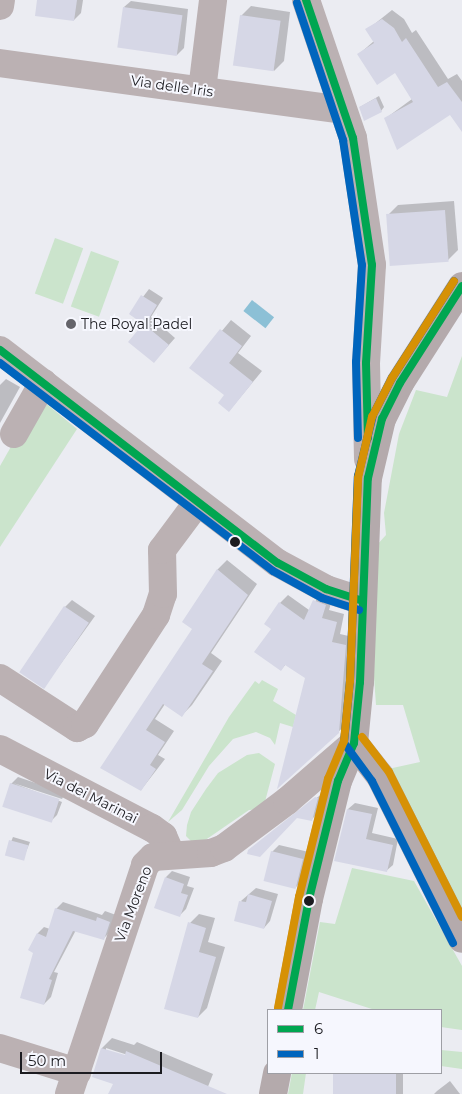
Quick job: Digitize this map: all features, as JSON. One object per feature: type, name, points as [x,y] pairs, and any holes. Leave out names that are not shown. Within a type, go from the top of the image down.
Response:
[{"type":"main road","points":[[288,1009],[309,899],[328,778],[354,743],[360,682],[368,478],[382,419],[400,383],[462,286]]},
{"type":"main road","points":[[354,743],[380,776],[462,939]]},
{"type":"main road","points":[[272,1094],[277,1074]]},
{"type":"street","points":[[0,6],[1,0]]},
{"type":"street","points":[[202,90],[213,0]]},
{"type":"street","points":[[306,0],[353,138],[372,265],[367,382],[368,478]]},
{"type":"street","name":"Via delle Iris","points":[[0,63],[343,110]]},
{"type":"street","points":[[0,350],[197,503],[278,563],[326,589],[362,601]]},
{"type":"street","points":[[367,382],[400,383]]},
{"type":"street","points":[[14,434],[43,383]]},
{"type":"street","points":[[0,678],[77,728],[85,724],[156,615],[163,594],[162,550],[197,503]]},
{"type":"street","name":"Via dei Marinai","points":[[0,749],[152,828],[163,836],[171,854]]},
{"type":"street","name":"Via Moreno","points":[[73,1083],[145,865],[154,857],[171,854],[211,853],[224,848],[328,778]]},
{"type":"street","points":[[0,1048],[73,1083]]},
{"type":"green space","points":[[55,238],[83,248],[63,304],[35,293]]},
{"type":"green space","points":[[91,251],[119,261],[99,317],[71,306]]},
{"type":"green space","points":[[462,356],[462,923],[388,769],[420,762],[403,705],[376,705],[374,677],[376,546],[386,535],[384,513],[399,434],[416,390],[447,397]]},
{"type":"green space","points":[[43,401],[77,429],[0,547],[0,466],[33,408]]},
{"type":"green space","points":[[262,680],[278,689],[273,701],[296,715],[293,727],[280,723],[275,745],[270,738],[256,732],[233,739],[209,766],[182,810],[168,822],[229,717],[255,681],[259,684]]},
{"type":"green space","points":[[259,753],[275,764],[263,809],[249,810],[201,843],[191,841],[186,836],[191,812],[218,773],[247,755]]},
{"type":"green space","points":[[352,868],[414,881],[462,966],[462,1030],[442,1027],[442,1009],[372,1009],[319,992],[315,1009],[303,1009],[320,922],[335,924]]},
{"type":"green space","points":[[442,1050],[462,1052],[462,1069],[442,1066]]},
{"type":"green space","points":[[292,1074],[306,1074],[303,1094],[288,1094]]},
{"type":"water","points":[[252,300],[274,317],[265,328],[243,311]]},
{"type":"building","points":[[37,0],[77,0],[74,21],[35,16]]},
{"type":"building","points":[[123,7],[182,15],[177,56],[117,48]]},
{"type":"building","points":[[240,15],[281,21],[274,71],[233,66]]},
{"type":"building","points":[[382,19],[394,28],[402,42],[406,38],[438,87],[447,82],[462,102],[462,132],[450,115],[397,150],[384,118],[413,102],[395,73],[377,85],[357,54],[374,43],[365,29]]},
{"type":"building","points":[[376,98],[382,112],[364,121],[359,107]]},
{"type":"building","points":[[445,210],[449,262],[390,266],[386,214]]},
{"type":"building","points":[[141,295],[157,305],[145,325],[169,345],[154,363],[128,342],[143,324],[129,314]]},
{"type":"building","points":[[220,329],[242,346],[229,363],[253,382],[229,412],[218,403],[224,395],[189,368]]},
{"type":"building","points":[[217,569],[248,595],[202,664],[213,671],[182,717],[163,704],[146,730],[165,742],[150,765],[156,769],[141,791],[100,768],[192,629],[182,622]]},
{"type":"building","points":[[313,600],[326,605],[322,618],[337,622],[332,642],[346,645],[339,733],[277,789],[305,678],[285,665],[281,671],[254,652],[271,629],[264,624],[279,602],[304,620]]},
{"type":"building","points":[[64,606],[89,623],[44,689],[19,672]]},
{"type":"building","points":[[10,783],[59,799],[52,823],[2,807]]},
{"type":"building","points":[[315,797],[318,798],[312,821],[297,818],[260,857],[247,854],[248,850]]},
{"type":"building","points":[[347,809],[372,814],[366,839],[393,845],[387,872],[334,861]]},
{"type":"building","points":[[9,840],[28,845],[24,861],[5,855]]},
{"type":"building","points":[[271,851],[303,859],[296,889],[264,881]]},
{"type":"building","points":[[165,877],[184,884],[181,893],[188,895],[180,917],[154,908]]},
{"type":"building","points":[[248,894],[272,901],[264,929],[234,921],[239,901],[246,902]]},
{"type":"building","points":[[55,908],[96,921],[97,917],[110,922],[104,940],[73,931],[49,979],[52,980],[44,1005],[20,998],[33,953],[28,950],[37,933],[46,937]]},
{"type":"building","points":[[188,922],[206,928],[199,952],[216,957],[198,1018],[164,1009]]},
{"type":"building","points":[[101,1048],[125,1055],[126,1051],[227,1094],[108,1094],[113,1084],[92,1077]]},
{"type":"building","points":[[333,1074],[396,1074],[396,1094],[333,1094]]},
{"type":"transit line","name":"6","points":[[306,0],[353,138],[372,265],[366,363],[368,438]]},
{"type":"transit line","name":"1","points":[[297,3],[343,140],[362,265],[356,362],[358,438]]},
{"type":"transit line","name":"1","points":[[453,943],[372,781],[344,743],[350,681],[358,476],[373,415],[392,378],[454,281]]},
{"type":"transit line","points":[[278,1008],[299,897],[328,779],[344,741],[350,681],[358,478],[372,417],[392,378],[454,281]]},
{"type":"transit line","name":"6","points":[[288,1009],[309,899],[338,781],[354,743],[360,682],[368,478],[382,419],[400,383],[462,286]]},
{"type":"transit line","name":"6","points":[[0,350],[278,563],[326,589],[362,601]]},
{"type":"transit line","name":"1","points":[[0,363],[273,571],[322,598],[359,610]]},
{"type":"transit line","points":[[362,737],[389,772],[462,917]]},
{"type":"place","name":"The Royal Padel","points":[[71,324]]}]
